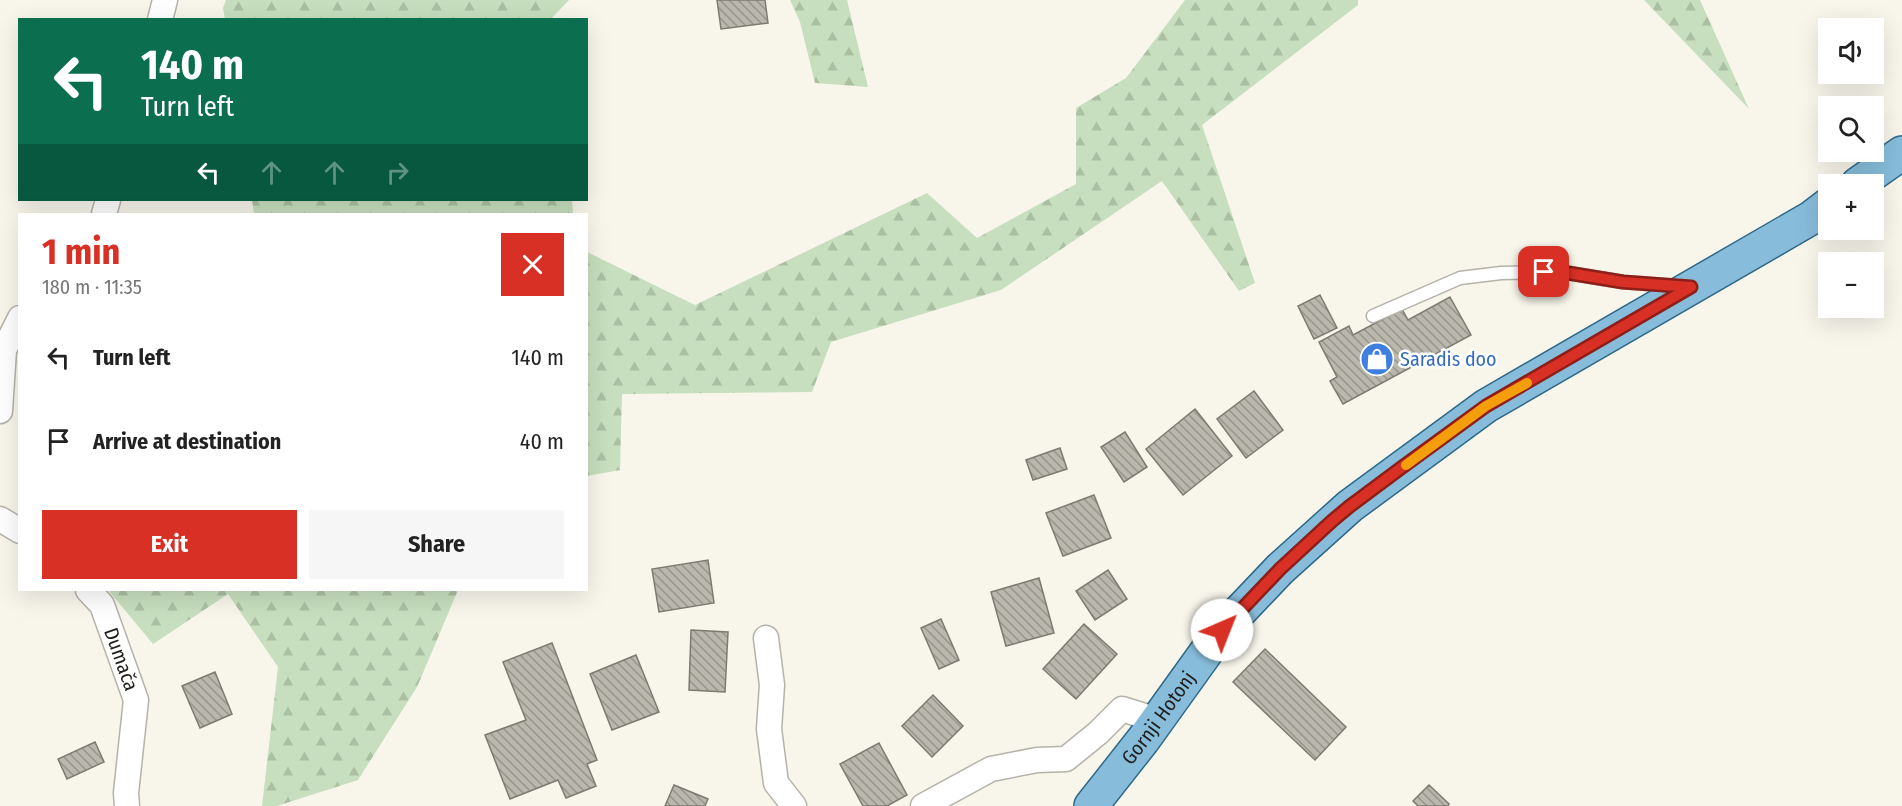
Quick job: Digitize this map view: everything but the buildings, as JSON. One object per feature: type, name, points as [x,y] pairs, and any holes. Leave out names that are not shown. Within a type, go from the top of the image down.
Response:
[{"type":"main road","points":[[1872,174],[1902,153]]},
{"type":"main road","name":"Gornji Hotonj","points":[[1091,806],[1222,630],[1280,569],[1350,506],[1486,406],[1818,213]]},
{"type":"street","points":[[160,18],[165,0]]},
{"type":"street","points":[[0,411],[4,350],[18,322]]},
{"type":"street","points":[[0,519],[18,530]]},
{"type":"street","name":"Dumača","points":[[89,591],[102,605],[136,700],[127,806]]},
{"type":"street","points":[[766,638],[772,685],[769,729],[776,783],[795,806]]},
{"type":"street","points":[[923,806],[991,769],[1037,760],[1066,759],[1098,733],[1122,709],[1157,720]]},
{"type":"lane","points":[[1373,316],[1460,278],[1501,273],[1562,272],[1623,282],[1691,287]]},
{"type":"green space","points":[[226,0],[569,0],[552,18],[225,18],[223,8]]},
{"type":"green space","points":[[790,0],[847,0],[868,87],[815,83],[800,22]]},
{"type":"green space","points":[[1185,0],[1358,0],[1358,5],[1202,125],[1255,283],[1239,291],[1162,181],[1001,290],[831,342],[812,392],[622,394],[620,470],[588,476],[588,252],[695,305],[927,193],[977,238],[1076,184],[1076,108],[1126,78]]},
{"type":"green space","points":[[1644,0],[1700,0],[1749,109]]},
{"type":"green space","points":[[252,201],[572,201],[573,213],[254,213]]},
{"type":"green space","points":[[109,591],[458,591],[417,687],[358,780],[277,806],[262,806],[278,667],[228,594],[153,644]]},
{"type":"slow traffic","points":[[1406,465],[1486,406],[1527,383]]},
{"type":"place","name":"Saradis doo","points":[[1377,359]]},
{"type":"route","points":[[1222,630],[1280,569],[1332,521],[1401,468],[1486,406],[1691,287],[1623,282],[1562,272],[1544,272]]}]
